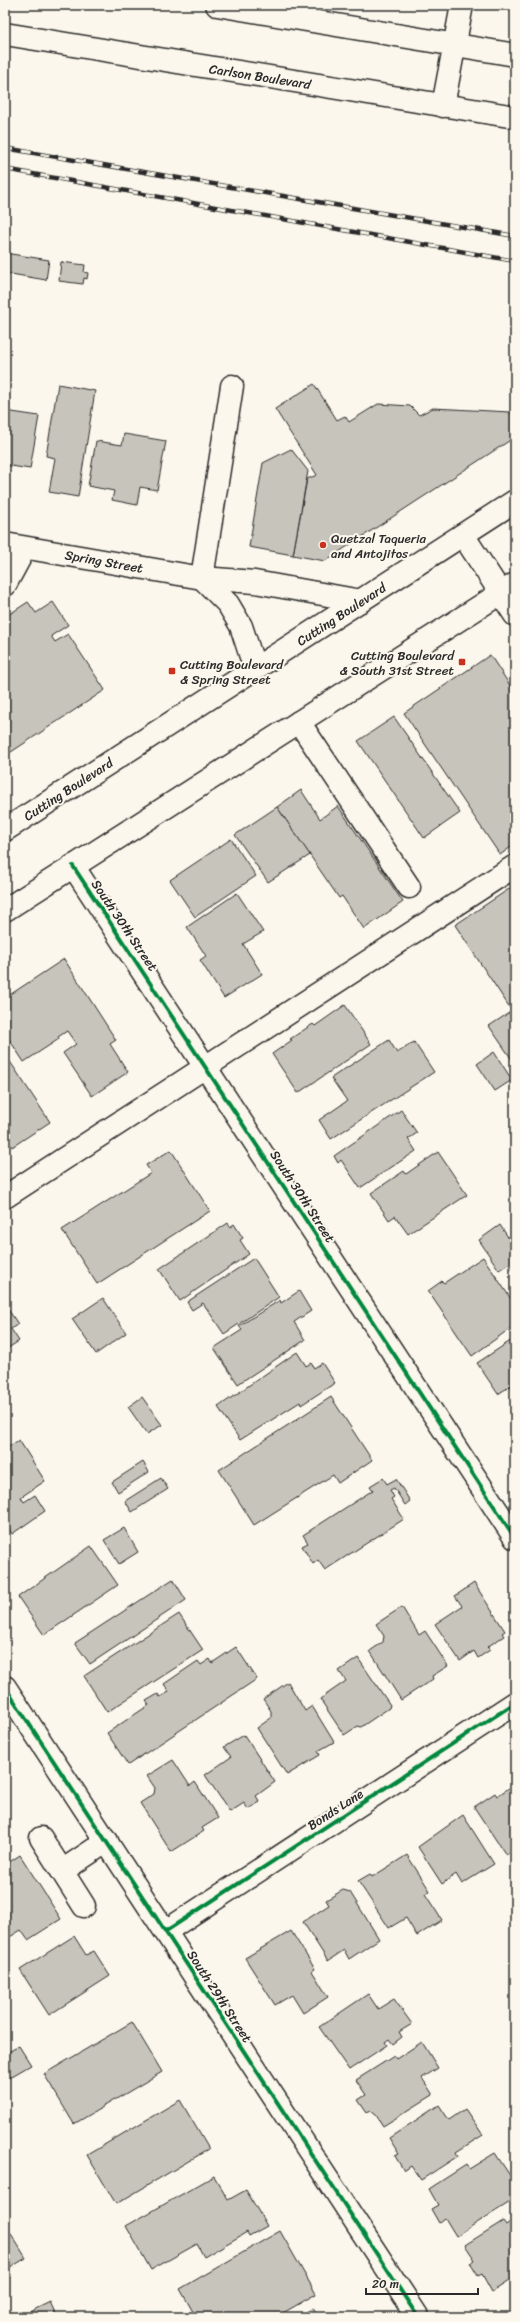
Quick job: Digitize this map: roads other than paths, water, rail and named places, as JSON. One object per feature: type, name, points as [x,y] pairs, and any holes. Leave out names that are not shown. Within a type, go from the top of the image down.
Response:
[{"type":"street","points":[[217,5],[454,46],[515,55]]},
{"type":"street","points":[[444,106],[462,5]]},
{"type":"street","name":"Carlson Boulevard","points":[[5,34],[515,117]]},
{"type":"street","points":[[232,386],[202,578],[228,604],[241,626],[255,669]]},
{"type":"street","name":"Cutting Boulevard","points":[[5,830],[515,501]]},
{"type":"street","points":[[463,534],[508,589],[515,615]]},
{"type":"street","points":[[5,586],[15,546]]},
{"type":"street","name":"Spring Street","points":[[15,546],[202,578],[254,582],[361,601]]},
{"type":"street","points":[[5,910],[508,589]]},
{"type":"street","points":[[299,722],[409,887]]},
{"type":"street","name":"South 30th Street","points":[[73,866],[207,1066],[515,1538]]},
{"type":"street","points":[[5,1197],[515,866]]},
{"type":"street","name":"South 29th Street","points":[[5,1687],[418,2317]]},
{"type":"street","name":"Bonds Lane","points":[[166,1931],[515,1704]]},
{"type":"street","points":[[41,1838],[84,1906]]},
{"type":"street","points":[[62,1871],[107,1841]]},
{"type":"railway","points":[[5,148],[515,236]]},
{"type":"railway","points":[[5,169],[515,261]]},
{"type":"place","name":"Quetzal Taqueria and Antojitos","points":[[323,545]]},
{"type":"place","name":"Cutting Boulevard & South 31st Street","points":[[462,662]]},
{"type":"place","name":"Cutting Boulevard & Spring Street","points":[[172,671]]}]
